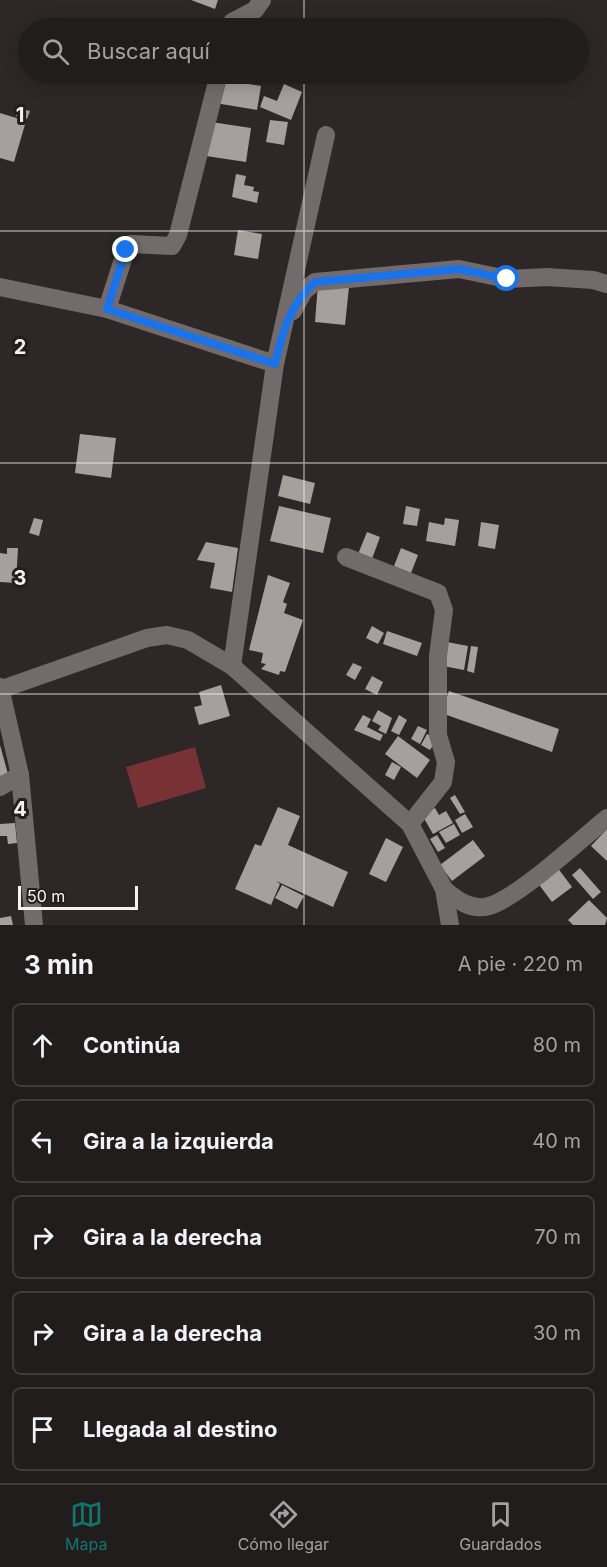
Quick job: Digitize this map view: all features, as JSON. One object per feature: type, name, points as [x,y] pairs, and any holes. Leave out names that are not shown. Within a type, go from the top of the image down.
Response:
[{"type":"street","points":[[240,18],[255,10],[262,0]]},
{"type":"street","points":[[107,309],[126,250],[131,244],[172,246],[178,235],[216,84]]},
{"type":"street","points":[[232,666],[275,364],[326,135]]},
{"type":"street","points":[[283,328],[304,291],[315,282],[459,269],[507,279],[547,277],[593,279],[607,284]]},
{"type":"street","points":[[0,287],[107,309],[275,364]]},
{"type":"street","points":[[346,557],[438,593],[442,602],[438,656],[438,735],[446,762],[443,782],[410,824]]},
{"type":"street","points":[[34,925],[20,775],[1,688],[147,638],[167,635],[188,640],[232,666],[410,824],[444,889],[450,925]]},
{"type":"street","points":[[0,787],[20,775]]},
{"type":"street","points":[[444,889],[461,904],[488,906],[515,892],[607,818]]},
{"type":"shaded area","points":[[195,747],[206,788],[138,808],[126,767]]},
{"type":"building","points":[[191,0],[218,0],[215,9]]},
{"type":"building","points":[[218,84],[261,86],[257,110],[215,103]]},
{"type":"building","points":[[284,84],[302,92],[291,120],[260,107],[264,96],[277,101]]},
{"type":"building","points":[[18,108],[30,111],[27,119],[16,116]]},
{"type":"building","points":[[0,113],[26,121],[14,162],[0,158]]},
{"type":"building","points":[[270,120],[288,122],[284,145],[266,142]]},
{"type":"building","points":[[211,122],[251,128],[246,162],[206,156]]},
{"type":"building","points":[[236,174],[246,176],[244,185],[254,187],[253,191],[259,192],[257,203],[232,197]]},
{"type":"building","points":[[238,230],[262,234],[258,259],[234,255]]},
{"type":"building","points":[[318,284],[349,287],[345,325],[315,322]]},
{"type":"building","points":[[80,434],[116,438],[111,478],[75,473]]},
{"type":"building","points":[[283,475],[315,483],[310,504],[278,496]]},
{"type":"building","points":[[279,506],[331,518],[323,553],[270,541]]},
{"type":"building","points":[[406,506],[420,509],[417,526],[403,524]]},
{"type":"building","points":[[34,518],[43,520],[39,536],[29,533]]},
{"type":"building","points":[[445,518],[459,520],[455,546],[426,541],[429,522],[444,525]]},
{"type":"building","points":[[481,522],[499,525],[495,549],[478,546]]},
{"type":"building","points":[[367,532],[380,537],[372,559],[358,554]]},
{"type":"building","points":[[206,542],[238,548],[232,592],[210,588],[215,563],[197,560]]},
{"type":"building","points":[[7,548],[18,548],[16,583],[0,582],[0,553],[7,554]]},
{"type":"building","points":[[401,548],[418,555],[411,573],[394,566]]},
{"type":"building","points":[[268,575],[290,583],[283,602],[287,604],[284,613],[303,620],[285,672],[280,671],[279,675],[261,669],[266,664],[261,663],[263,653],[249,650]]},
{"type":"building","points":[[372,626],[384,633],[378,644],[366,638]]},
{"type":"building","points":[[387,631],[422,643],[417,656],[383,644]]},
{"type":"building","points":[[447,642],[468,646],[464,670],[443,666]]},
{"type":"building","points":[[471,646],[478,647],[474,673],[467,671]]},
{"type":"building","points":[[353,663],[362,667],[355,680],[346,675]]},
{"type":"building","points":[[372,676],[383,682],[377,695],[365,689]]},
{"type":"building","points":[[221,685],[230,716],[199,725],[194,707],[202,705],[199,692]]},
{"type":"building","points":[[449,691],[559,729],[552,752],[441,713]]},
{"type":"building","points":[[378,710],[392,718],[386,734],[378,730],[381,726],[372,721]]},
{"type":"building","points":[[363,715],[371,719],[367,727],[383,735],[380,741],[354,730]]},
{"type":"building","points":[[399,715],[407,720],[399,735],[391,731]]},
{"type":"building","points":[[418,726],[427,730],[420,744],[411,739]]},
{"type":"building","points":[[427,734],[437,739],[430,750],[421,745]]},
{"type":"building","points":[[398,736],[430,760],[417,778],[385,754]]},
{"type":"building","points":[[0,745],[8,774],[0,776]]},
{"type":"building","points":[[392,762],[401,767],[394,780],[385,775]]},
{"type":"building","points":[[455,795],[465,812],[460,814],[450,798]]},
{"type":"building","points":[[278,807],[300,816],[288,845],[348,872],[333,907],[276,881],[280,884],[271,905],[235,889],[255,844],[261,846]]},
{"type":"building","points":[[435,808],[439,815],[446,811],[453,823],[433,834],[422,815]]},
{"type":"building","points":[[465,814],[473,827],[462,833],[455,820]]},
{"type":"building","points":[[15,823],[17,843],[8,844],[7,836],[0,836],[0,824]]},
{"type":"building","points":[[454,824],[460,835],[446,843],[439,832]]},
{"type":"building","points":[[607,829],[607,861],[591,846]]},
{"type":"building","points":[[437,835],[445,848],[438,852],[430,839]]},
{"type":"building","points":[[386,838],[403,847],[386,882],[369,874]]},
{"type":"building","points":[[473,840],[485,856],[452,881],[440,865]]},
{"type":"building","points":[[557,867],[572,887],[552,902],[537,882]]},
{"type":"building","points":[[580,868],[601,892],[593,899],[572,875]]},
{"type":"building","points":[[282,885],[304,896],[297,909],[275,898]]},
{"type":"building","points":[[589,900],[607,918],[605,925],[573,925],[568,920]]},
{"type":"building","points":[[11,916],[13,925],[0,925],[0,918]]},
{"type":"route","points":[[126,250],[107,309],[275,364],[283,328],[304,291],[315,282],[459,269],[507,279]]}]
